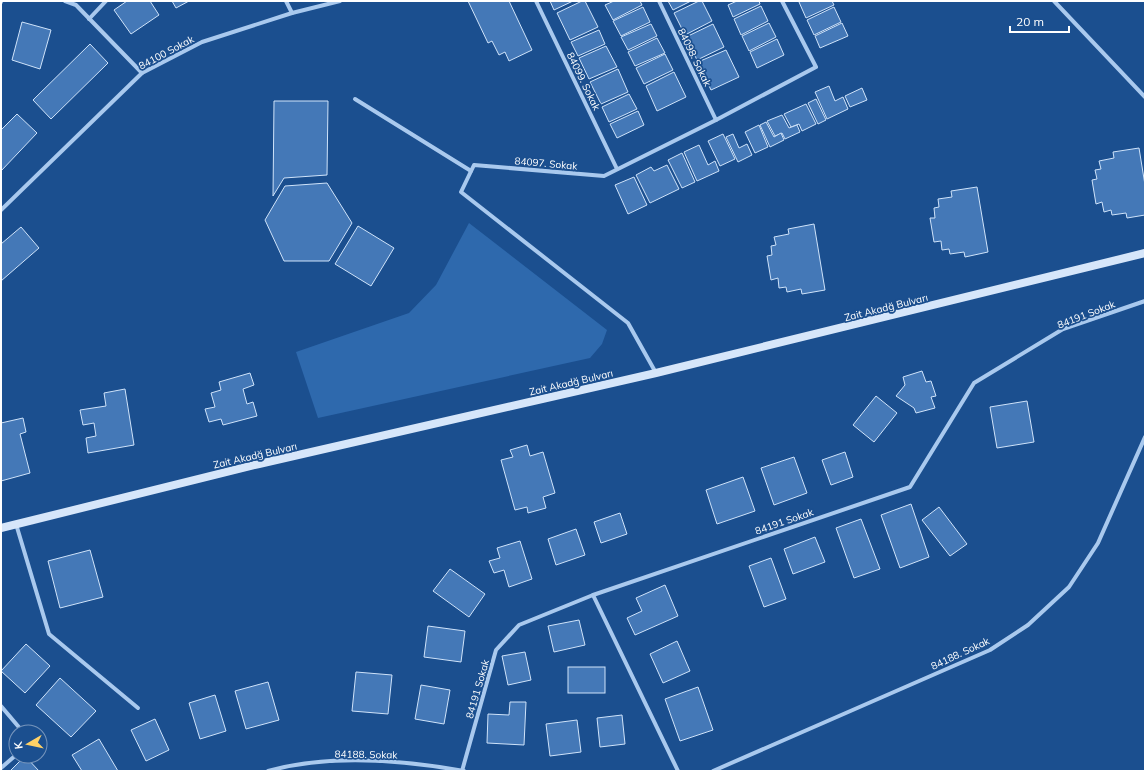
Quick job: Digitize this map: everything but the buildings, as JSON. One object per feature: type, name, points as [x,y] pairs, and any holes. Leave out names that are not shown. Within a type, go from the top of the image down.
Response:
[{"type":"street","points":[[65,1],[76,5],[142,73]]},
{"type":"street","points":[[89,19],[106,1]]},
{"type":"street","points":[[286,1],[292,13]]},
{"type":"street","name":"84100 Sokak","points":[[1,210],[142,73],[202,42],[292,13],[340,1]]},
{"type":"street","name":"84099. Sokak","points":[[536,1],[617,169]]},
{"type":"street","name":"84098. Sokak","points":[[659,1],[716,120]]},
{"type":"street","name":"84097. Sokak","points":[[471,171],[474,165],[604,176],[716,120],[816,67],[782,1]]},
{"type":"street","points":[[1054,1],[1145,97]]},
{"type":"street","points":[[356,99],[471,171],[461,192],[628,323],[656,373]]},
{"type":"street","name":"Zait Akadğ Bulvarı","points":[[1,528],[259,464],[656,373],[1145,253]]},
{"type":"street","name":"84191 Sokak","points":[[463,771],[496,650],[519,625],[593,595],[910,487],[974,383],[1063,329],[1145,301]]},
{"type":"street","name":"84188. Sokak","points":[[713,771],[990,650],[1028,625],[1069,587],[1098,543],[1145,438]]},
{"type":"street","points":[[16,524],[49,634],[138,708]]},
{"type":"street","points":[[593,595],[678,771]]},
{"type":"street","points":[[1,706],[16,724]]},
{"type":"street","name":"84188. Sokak","points":[[268,771],[283,767],[335,761],[398,762],[463,771]]},
{"type":"shaded area","points":[[469,223],[607,330],[602,344],[590,358],[318,418],[296,352],[409,313],[436,285]]}]
